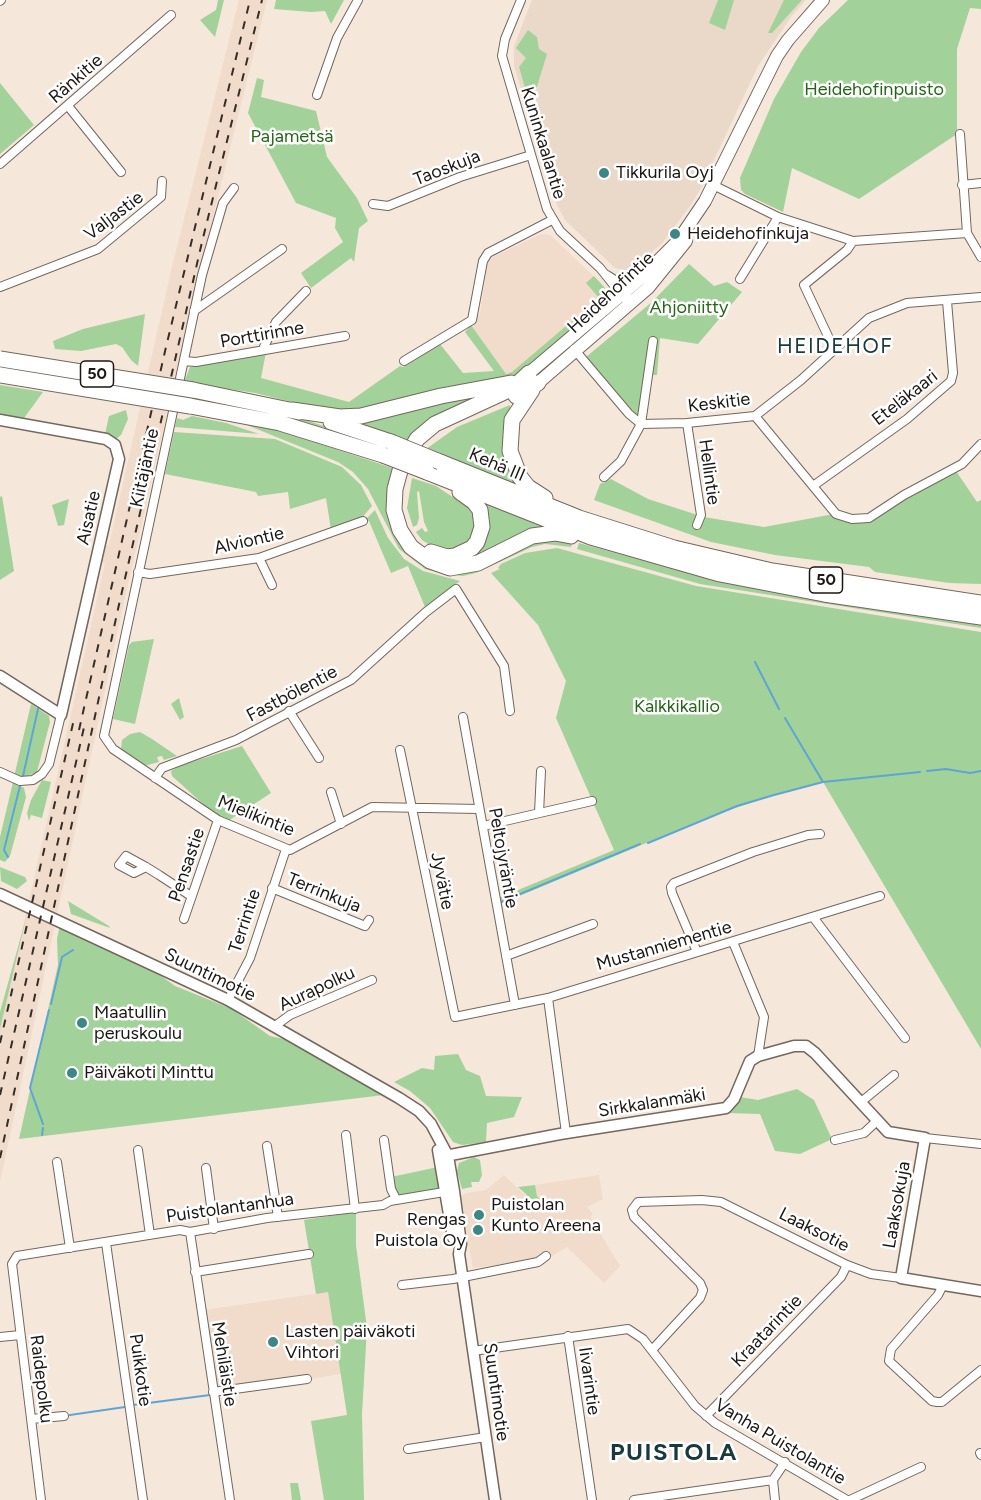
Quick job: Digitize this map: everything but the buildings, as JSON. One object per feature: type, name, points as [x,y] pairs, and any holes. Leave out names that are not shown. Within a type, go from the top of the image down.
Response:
[{"type":"highway","name":"Kehä III","points":[[0,359],[193,390],[292,410],[387,449],[427,472],[591,537],[699,568],[772,585],[981,617]]},
{"type":"highway","name":"Kehä III","points":[[0,375],[280,423],[440,462],[579,518],[674,548],[772,571],[981,603]]},
{"type":"highway","points":[[292,410],[340,417],[362,416],[441,396],[534,378]]},
{"type":"highway","points":[[427,472],[442,484],[463,493],[480,510],[480,535],[472,548],[464,553],[447,557],[438,555],[428,551],[411,534],[406,522],[402,498],[408,471],[420,450],[442,430],[515,397],[534,378]]},
{"type":"highway","points":[[534,378],[512,420],[510,451],[520,477],[528,487],[579,518]]},
{"type":"highway","points":[[534,378],[435,424],[417,439],[405,457],[395,489],[394,510],[400,530],[420,555],[450,568],[478,563],[532,536],[555,533],[591,537]]},
{"type":"main road","name":"Heidehofintie","points":[[534,378],[625,296],[648,288],[674,258],[702,220],[755,96],[777,56],[823,0]]},
{"type":"street","points":[[317,95],[337,38],[358,0]]},
{"type":"street","name":"Kuninkaalantie","points":[[521,0],[505,39],[502,56],[552,220],[625,296]]},
{"type":"street","name":"Ränkitie","points":[[0,164],[171,15]]},
{"type":"street","points":[[68,106],[121,172]]},
{"type":"street","points":[[960,134],[967,233],[981,256]]},
{"type":"street","name":"Taoskuja","points":[[373,204],[388,206],[460,177],[531,155]]},
{"type":"street","name":"Valjastie","points":[[0,287],[98,249],[161,197],[162,181]]},
{"type":"street","points":[[962,185],[981,183]]},
{"type":"street","points":[[716,187],[778,217],[853,241],[967,233]]},
{"type":"street","name":"Kiitäjäntie","points":[[106,740],[104,732],[194,311],[223,203],[234,188]]},
{"type":"street","points":[[740,279],[778,217]]},
{"type":"street","points":[[404,361],[471,320],[483,261],[488,253],[552,220]]},
{"type":"street","points":[[834,349],[804,285],[847,250],[853,241]]},
{"type":"street","points":[[194,311],[282,249]]},
{"type":"street","points":[[263,349],[276,322],[306,291]]},
{"type":"street","name":"Keskitie","points":[[641,423],[687,423],[755,416],[860,325],[890,309],[907,303],[981,297]]},
{"type":"street","name":"Eteläkaari","points":[[813,486],[907,419],[951,381],[953,372],[947,301]]},
{"type":"street","name":"Porttirinne","points":[[184,361],[196,362],[345,336]]},
{"type":"street","points":[[604,477],[621,461],[641,423],[653,341]]},
{"type":"street","points":[[571,345],[629,414],[641,423]]},
{"type":"street","points":[[755,416],[836,514],[845,518],[863,520],[962,464],[981,444]]},
{"type":"street","name":"Aisatie","points":[[0,420],[100,437],[113,444],[119,456],[61,715]]},
{"type":"street","name":"Hellintie","points":[[687,423],[701,515],[697,525]]},
{"type":"street","name":"Alviontie","points":[[138,572],[150,574],[259,558],[363,521]]},
{"type":"street","points":[[259,558],[272,585]]},
{"type":"street","name":"Fastbölentie","points":[[155,778],[162,768],[236,740],[351,680],[426,612],[456,589],[504,666],[510,711]]},
{"type":"street","points":[[0,676],[61,715],[49,764],[42,774],[33,780],[20,781],[0,772]]},
{"type":"street","points":[[289,711],[319,758]]},
{"type":"street","name":"Peltojyräntie","points":[[463,717],[515,1005]]},
{"type":"street","name":"Mielikintie","points":[[106,740],[113,749],[218,820],[286,849],[293,849],[372,807],[479,809]]},
{"type":"street","name":"Jyvätie","points":[[400,750],[455,1017]]},
{"type":"street","points":[[539,813],[541,771]]},
{"type":"street","points":[[331,792],[341,824]]},
{"type":"street","points":[[483,826],[592,801]]},
{"type":"street","name":"Pensastie","points":[[184,919],[218,820]]},
{"type":"street","points":[[698,952],[672,893],[671,887],[674,884],[753,852],[808,835],[820,834]]},
{"type":"street","name":"Terrintie","points":[[228,1000],[250,958],[286,849]]},
{"type":"street","points":[[146,867],[191,896]]},
{"type":"street","name":"Terrinkuja","points":[[272,888],[367,925]]},
{"type":"street","name":"Suuntimotie","points":[[0,894],[228,1000],[399,1098],[426,1128],[444,1156],[461,1244],[459,1254],[495,1500]]},
{"type":"street","name":"Mustanniementie","points":[[455,1017],[548,998],[880,896]]},
{"type":"street","points":[[813,917],[905,1038]]},
{"type":"street","points":[[506,956],[593,924]]},
{"type":"street","points":[[733,942],[765,1022],[758,1056],[794,1046],[810,1048],[892,1134],[981,1144]]},
{"type":"street","name":"Aurapolku","points":[[274,1026],[290,1015],[372,980]]},
{"type":"street","points":[[548,998],[566,1133]]},
{"type":"street","name":"Sirkkalanmäki","points":[[444,1156],[566,1133],[726,1108],[734,1100],[747,1064],[758,1056]]},
{"type":"street","points":[[861,1102],[894,1075]]},
{"type":"street","points":[[836,1140],[862,1134],[878,1120]]},
{"type":"street","points":[[346,1135],[355,1209]]},
{"type":"street","name":"Laaksokuja","points":[[901,1278],[925,1138]]},
{"type":"street","points":[[384,1140],[391,1189],[396,1199]]},
{"type":"street","points":[[267,1146],[278,1217]]},
{"type":"street","points":[[138,1150],[150,1235]]},
{"type":"street","points":[[57,1162],[70,1248]]},
{"type":"street","points":[[206,1168],[214,1229]]},
{"type":"street","name":"Puistolantanhua","points":[[12,1261],[17,1256],[180,1230],[190,1232],[278,1217],[383,1205],[396,1199],[449,1191]]},
{"type":"street","name":"Laaksotie","points":[[652,1350],[700,1298],[703,1290],[700,1283],[634,1217],[634,1205],[642,1201],[722,1202],[847,1266],[871,1274],[981,1291]]},
{"type":"street","name":"Mehiläistie","points":[[190,1232],[230,1500]]},
{"type":"street","name":"Puikkotie","points":[[106,1243],[143,1500]]},
{"type":"street","points":[[195,1272],[309,1254]]},
{"type":"street","points":[[402,1285],[538,1262],[546,1256]]},
{"type":"street","name":"Raidepolku","points":[[12,1261],[41,1500]]},
{"type":"street","name":"Kraatarintie","points":[[706,1416],[841,1277],[847,1266]]},
{"type":"street","points":[[943,1285],[938,1295],[891,1349],[889,1361],[932,1401],[937,1402],[942,1402],[981,1370]]},
{"type":"street","name":"Vanha Puistolantie","points":[[568,1336],[628,1329],[636,1332],[695,1406],[706,1416],[848,1500]]},
{"type":"street","points":[[0,1337],[20,1335]]},
{"type":"street","points":[[473,1351],[568,1336]]},
{"type":"street","name":"Iivarintie","points":[[568,1336],[592,1500]]},
{"type":"street","points":[[213,1392],[307,1379]]},
{"type":"street","points":[[31,1419],[64,1416]]},
{"type":"street","points":[[408,1449],[486,1437]]},
{"type":"street","points":[[775,1500],[773,1480],[785,1462]]},
{"type":"street","points":[[848,1500],[921,1467]]},
{"type":"street","points":[[634,1500],[691,1496],[773,1480]]},
{"type":"shaded area","points":[[239,0],[267,0],[196,285],[120,620],[0,1182],[0,1029],[105,563],[102,562],[105,545],[109,545],[171,271]]},
{"type":"shaded area","points":[[532,0],[806,0],[791,17],[758,66],[700,190],[690,206],[663,242],[631,271],[615,268],[565,220],[557,205],[514,66],[514,46]]},
{"type":"shaded area","points":[[541,234],[550,235],[601,283],[603,288],[601,298],[514,371],[505,374],[471,325],[480,314],[487,265],[491,258]]},
{"type":"shaded area","points":[[504,1175],[534,1204],[537,1196],[535,1185],[599,1175],[603,1199],[587,1207],[593,1214],[590,1217],[595,1222],[592,1225],[600,1233],[620,1266],[604,1283],[567,1247],[547,1259],[473,1268],[460,1197],[466,1193],[486,1190]]},
{"type":"shaded area","name":"Lasten päiväkoti Vihtori","points":[[328,1292],[341,1374],[310,1379],[309,1376],[223,1389],[217,1386],[204,1310]]},
{"type":"green space","points":[[218,0],[224,0],[215,37],[200,20],[216,10]]},
{"type":"green space","points":[[276,0],[344,0],[331,24],[325,11],[274,9]]},
{"type":"green space","points":[[718,0],[734,0],[725,30],[709,23]]},
{"type":"green space","points":[[784,0],[802,0],[772,33],[768,33]]},
{"type":"green space","name":"Heidehofinpuisto","points":[[848,0],[981,0],[981,9],[970,8],[957,49],[957,134],[859,199],[792,168],[783,212],[745,194],[741,190],[740,178],[774,99],[801,52],[819,28]]},
{"type":"green space","points":[[528,30],[537,37],[539,49],[547,54],[535,93],[528,98],[519,67],[526,58],[516,48]]},
{"type":"green space","name":"Pajametsä","points":[[257,78],[264,80],[261,97],[316,111],[327,157],[357,198],[368,221],[359,228],[354,262],[351,258],[311,288],[301,273],[343,242],[335,228],[336,218],[296,203],[248,113]]},
{"type":"green space","points":[[0,83],[34,125],[0,154]]},
{"type":"green space","name":"Ahjoniitty","points":[[689,264],[714,286],[727,282],[742,292],[698,344],[660,338],[657,375],[647,375],[640,415],[636,415],[586,357],[652,302]]},
{"type":"green space","points":[[594,276],[605,288],[601,305],[512,378],[370,411],[325,410],[255,393],[184,382],[190,367],[266,352],[261,378],[349,402],[400,366],[403,367],[440,344],[463,373],[494,371],[465,332],[471,325],[506,374],[512,372],[599,298],[586,283]]},
{"type":"green space","points":[[145,314],[138,366],[122,347],[116,344],[81,351],[55,349],[53,341],[83,329]]},
{"type":"green space","points":[[0,385],[43,392],[22,421],[0,416]]},
{"type":"green space","points":[[492,392],[409,443],[351,421]]},
{"type":"green space","points":[[194,395],[306,420],[403,453],[193,401]]},
{"type":"green space","points":[[510,405],[519,487],[426,449],[457,427]]},
{"type":"green space","points":[[126,410],[128,419],[121,435],[115,440],[105,434],[109,416]]},
{"type":"green space","points":[[192,416],[226,423],[259,434],[175,427],[177,418],[183,420]]},
{"type":"green space","points":[[237,421],[286,432],[395,469],[390,511],[438,569],[549,539],[573,541],[571,547],[545,544],[532,547],[476,573],[463,576],[425,569],[399,549],[368,489],[353,472],[338,462]]},
{"type":"green space","points":[[174,432],[275,439],[342,467],[361,485],[372,506],[360,520],[331,530],[326,498],[290,509],[288,492],[258,496],[256,492],[165,474]]},
{"type":"green space","points":[[956,471],[977,502],[981,500],[981,584],[949,583],[875,572],[869,567],[775,555],[711,542],[594,500],[600,484],[611,479],[648,499],[704,517],[764,527],[834,514],[851,522]]},
{"type":"green space","points":[[412,478],[436,486],[474,511],[477,525],[470,541],[454,551],[436,549],[422,540],[416,532],[422,528],[425,532],[428,531],[424,522],[419,491],[417,492],[419,518],[417,525],[413,527],[407,508]]},
{"type":"green space","points":[[2,496],[14,571],[0,580],[0,497]]},
{"type":"green space","points":[[69,499],[64,525],[58,526],[52,505]]},
{"type":"green space","points":[[478,500],[552,528],[462,561],[481,544]]},
{"type":"green space","points":[[375,510],[388,538],[404,559],[423,571],[460,581],[425,607],[408,566],[391,573],[369,521],[365,520]]},
{"type":"green space","points":[[579,543],[711,579],[981,621],[981,628],[700,584],[577,549]]},
{"type":"green space","name":"Kalkkikallio","points":[[557,548],[696,586],[981,632],[981,1049],[823,782],[768,797],[706,818],[500,904],[499,898],[614,850],[556,718],[566,681],[538,625],[491,573],[500,569],[498,568],[501,564],[525,553]]},
{"type":"green space","points":[[154,639],[135,724],[113,719],[129,645],[132,642]]},
{"type":"green space","points":[[179,698],[184,717],[180,720],[171,704]]},
{"type":"green space","points":[[31,704],[49,716],[50,722],[37,772],[25,777],[25,780],[14,777]]},
{"type":"green space","points":[[140,732],[177,756],[164,760],[162,756],[157,757],[159,762],[144,766],[121,749],[122,740],[130,734]]},
{"type":"green space","points":[[242,746],[271,793],[228,821],[214,814],[172,776],[171,771],[179,766]]},
{"type":"green space","points":[[42,780],[51,782],[42,818],[31,815],[29,821],[27,813],[31,800]]},
{"type":"green space","points":[[13,782],[24,788],[26,797],[10,856],[5,862],[0,860],[0,837]]},
{"type":"green space","points":[[0,867],[25,877],[27,881],[17,889],[1,881]]},
{"type":"green space","points":[[68,901],[109,926],[110,928],[71,914]]},
{"type":"green space","points":[[26,918],[0,1029],[0,1012]]},
{"type":"green space","points":[[60,925],[150,968],[175,986],[232,1009],[270,1036],[284,1039],[384,1095],[19,1139],[58,965],[57,939]]},
{"type":"green space","points":[[458,1054],[466,1070],[480,1076],[486,1096],[522,1097],[514,1117],[487,1123],[486,1142],[462,1145],[453,1142],[430,1108],[410,1091],[394,1082],[422,1068],[434,1070],[435,1056]]},
{"type":"green space","points":[[797,1089],[814,1100],[832,1139],[800,1154],[775,1151],[760,1114],[727,1113],[735,1107],[740,1097],[758,1100]]},
{"type":"green space","points":[[474,1157],[480,1160],[482,1175],[479,1182],[471,1182],[472,1187],[462,1189],[457,1171],[459,1163]]},
{"type":"green space","points":[[438,1167],[441,1181],[439,1187],[434,1190],[399,1196],[393,1188],[391,1177]]},
{"type":"green space","points":[[535,1185],[537,1196],[541,1201],[539,1206],[518,1187]]},
{"type":"green space","points":[[356,1212],[356,1245],[367,1328],[362,1414],[364,1500],[324,1500],[311,1421],[347,1415],[328,1292],[316,1294],[304,1220]]},
{"type":"green space","points":[[290,1483],[298,1483],[301,1500],[292,1500]]},
{"type":"waterway","points":[[755,662],[779,709]]},
{"type":"waterway","points":[[23,776],[38,709]]},
{"type":"waterway","points":[[785,718],[823,782]]},
{"type":"waterway","points":[[927,771],[946,769],[970,773],[981,771]]},
{"type":"waterway","points":[[648,843],[737,806],[823,782],[920,772]]},
{"type":"waterway","points":[[8,857],[4,850],[20,786]]},
{"type":"waterway","points":[[501,902],[640,844]]},
{"type":"waterway","points":[[51,1004],[62,957],[73,950]]},
{"type":"waterway","points":[[43,1124],[30,1088],[49,1010]]},
{"type":"waterway","points":[[42,1135],[43,1128]]},
{"type":"waterway","points":[[133,1405],[210,1395]]},
{"type":"waterway","points":[[70,1415],[125,1407]]},
{"type":"railway","points":[[79,730],[166,347],[250,0]]},
{"type":"railway","points":[[0,1158],[118,609],[202,242],[262,0]]},
{"type":"railway","points":[[0,1043],[74,719]]},
{"type":"railway","points":[[0,1095],[85,723]]},
{"type":"place","name":"Tikkurila Oyj","points":[[604,173]]},
{"type":"place","name":"Heidehofinkuja","points":[[675,234]]},
{"type":"place","name":"Maatullin peruskoulu","points":[[82,1023]]},
{"type":"place","name":"Päiväkoti Minttu","points":[[72,1073]]},
{"type":"place","name":"Puistolan Kunto Areena","points":[[479,1215]]},
{"type":"place","name":"Rengas Puistola Oy","points":[[478,1230]]},
{"type":"place","name":"Lasten päiväkoti Vihtori","points":[[273,1342]]},
{"type":"district","name":"HEIDEHOF","points":[[835,347]]},
{"type":"district","name":"PUISTOLA","points":[[674,1453]]}]
